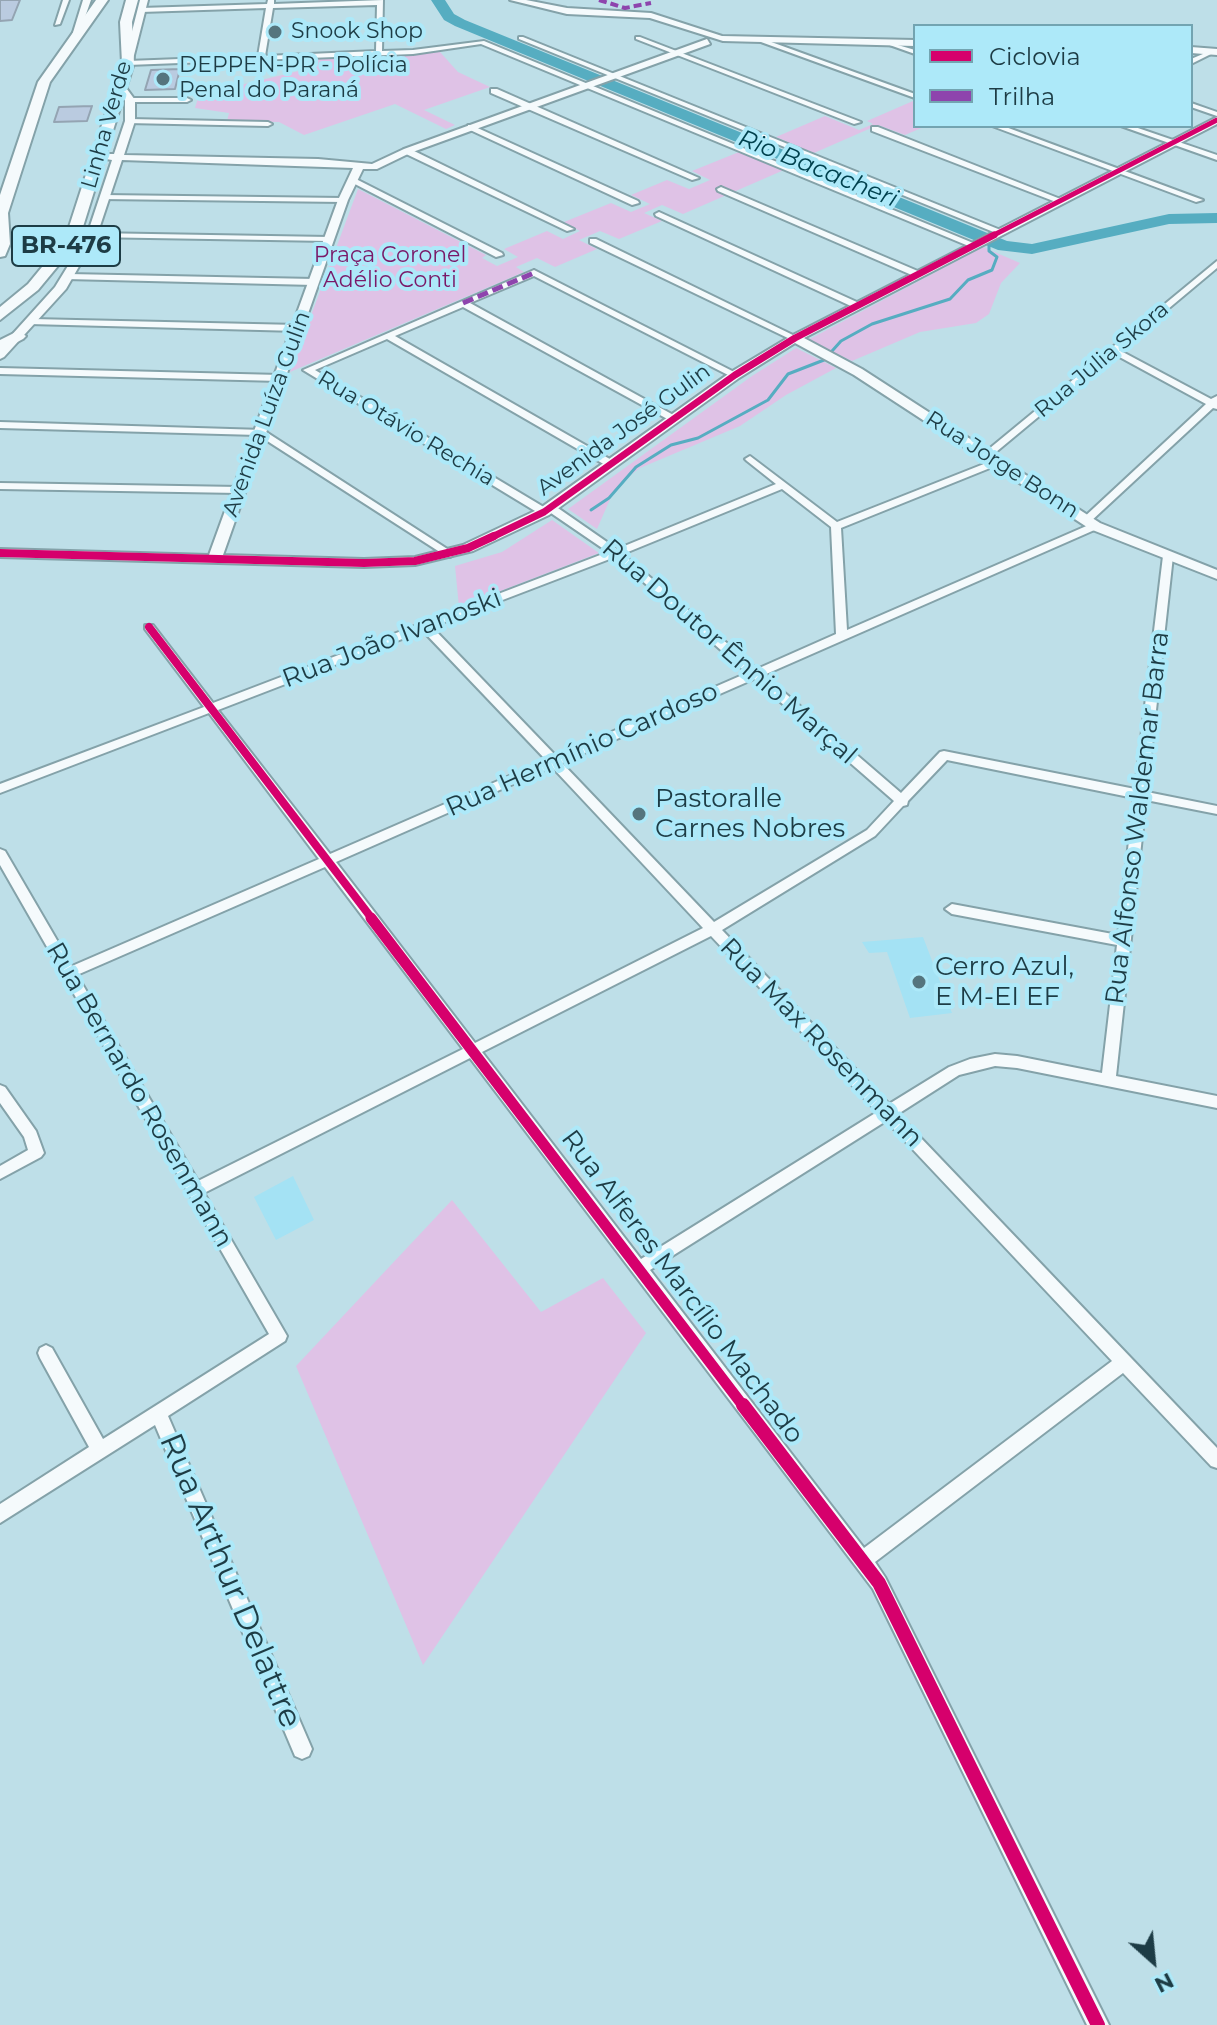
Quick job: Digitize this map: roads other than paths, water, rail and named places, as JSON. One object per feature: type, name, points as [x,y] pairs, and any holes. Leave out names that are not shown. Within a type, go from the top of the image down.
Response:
[{"type":"highway","name":"BR-476","points":[[0,253],[3,244],[0,213],[44,82],[74,37],[100,8],[102,0]]},
{"type":"highway","name":"Linha Verde","points":[[0,315],[33,287],[62,252],[75,230],[128,63],[126,22],[132,0]]},
{"type":"highway","points":[[0,346],[18,336]]},
{"type":"street","points":[[57,24],[66,0]]},
{"type":"street","points":[[514,0],[567,11],[651,16],[695,30],[716,41]]},
{"type":"street","points":[[379,53],[380,2],[143,5],[128,63],[261,58],[379,53],[425,51],[482,42],[976,243]]},
{"type":"street","points":[[261,58],[270,3]]},
{"type":"street","points":[[62,10],[85,5]]},
{"type":"street","points":[[74,37],[85,5]]},
{"type":"street","points":[[521,38],[996,233]]},
{"type":"street","points":[[638,38],[857,122]]},
{"type":"street","points":[[99,157],[373,164],[716,41],[913,43]]},
{"type":"street","points":[[763,41],[913,95]]},
{"type":"street","points":[[886,42],[913,51]]},
{"type":"street","points":[[1193,50],[1215,52]]},
{"type":"street","points":[[1193,61],[1215,52]]},
{"type":"street","points":[[0,355],[69,277],[92,235],[130,121],[130,100],[121,87]]},
{"type":"street","points":[[494,91],[695,178]]},
{"type":"street","points":[[130,100],[187,100]]},
{"type":"street","points":[[1193,106],[1217,114]]},
{"type":"street","name":"Avenida José Gulin","points":[[0,553],[381,563],[450,554],[507,533],[548,510],[735,375],[795,338],[1217,120]]},
{"type":"street","points":[[130,121],[268,124]]},
{"type":"street","points":[[471,127],[635,203]]},
{"type":"street","points":[[1002,128],[1199,200]]},
{"type":"street","points":[[1131,128],[1217,158]]},
{"type":"street","points":[[875,129],[1059,200]]},
{"type":"street","points":[[407,151],[570,229]]},
{"type":"street","name":"Avenida Luíza Gulin","points":[[354,180],[373,164]]},
{"type":"street","name":"Avenida Luíza Gulin","points":[[214,560],[358,165]]},
{"type":"street","points":[[354,180],[499,255]]},
{"type":"street","points":[[721,189],[917,274]]},
{"type":"street","points":[[104,197],[343,200]]},
{"type":"street","points":[[659,214],[856,305]]},
{"type":"street","points":[[92,235],[329,239]]},
{"type":"street","points":[[593,241],[795,338]]},
{"type":"street","name":"Rua Júlia Skora","points":[[836,526],[992,458],[1217,264]]},
{"type":"street","points":[[388,336],[534,273],[735,375]]},
{"type":"street","points":[[69,277],[314,282]]},
{"type":"street","points":[[463,303],[674,419]]},
{"type":"street","points":[[32,322],[298,328]]},
{"type":"street","points":[[388,336],[611,464]]},
{"type":"street","name":"Rua Otávio Rechia","points":[[388,336],[308,370],[548,510]]},
{"type":"street","name":"Rua Jorge Bonn","points":[[795,338],[858,372],[1091,523],[1217,575]]},
{"type":"street","points":[[1114,351],[1215,403]]},
{"type":"street","points":[[0,371],[280,378]]},
{"type":"street","name":"Rua Hermínio Cardoso","points":[[69,973],[756,674],[1091,523],[1215,403]]},
{"type":"street","points":[[0,425],[260,432],[450,554]]},
{"type":"street","points":[[750,459],[836,526],[842,636]]},
{"type":"street","name":"Rua João Ivanoski","points":[[0,789],[616,553],[783,485]]},
{"type":"street","points":[[0,486],[239,490]]},
{"type":"street","name":"Rua Doutor Ênnio Marçal","points":[[548,510],[616,553],[903,802]]},
{"type":"street","name":"Rua Alfonso Waldemar Barra","points":[[1108,1080],[1168,556]]},
{"type":"street","name":"Rua Max Rosenmann","points":[[425,626],[1217,1460]]},
{"type":"street","name":"Rua Alferes Marcílio Machado","points":[[149,627],[863,1560],[891,1603],[1098,2025]]},
{"type":"street","points":[[195,1190],[713,929],[855,845],[903,802],[944,755],[1217,810]]},
{"type":"street","name":"Rua Bernardo Rosenmann","points":[[0,854],[279,1336],[158,1413]]},
{"type":"street","points":[[952,909],[1124,941]]},
{"type":"street","points":[[640,1268],[954,1071],[995,1060],[1217,1102]]},
{"type":"street","points":[[0,1091],[31,1135],[36,1153],[0,1173]]},
{"type":"street","points":[[46,1353],[100,1450]]},
{"type":"street","points":[[863,1560],[1124,1362]]},
{"type":"street","points":[[0,1514],[158,1413]]},
{"type":"street","name":"Rua Arthur Delattre","points":[[158,1413],[302,1749]]},
{"type":"waterway","name":"Rio Bacacheri","points":[[438,0],[449,17],[460,23],[1004,246],[1032,249],[1169,219],[1217,218]]},
{"type":"waterway","points":[[591,510],[609,498],[636,467],[671,445],[698,438],[768,400],[788,374],[824,360],[841,341],[872,324],[950,299],[968,280],[992,270],[997,257],[989,251],[989,240]]},
{"type":"place","name":"Snook Shop","points":[[275,32]]},
{"type":"place","name":"DEPPEN-PR - Polícia Penal do Paraná","points":[[163,79]]},
{"type":"place","name":"Pastoralle Carnes Nobres","points":[[639,814]]},
{"type":"place","name":"Cerro Azul, E M-EI EF","points":[[919,982]]},
{"type":"park label","name":"Praça Coronel Adélio Conti","points":[[390,268]]}]
